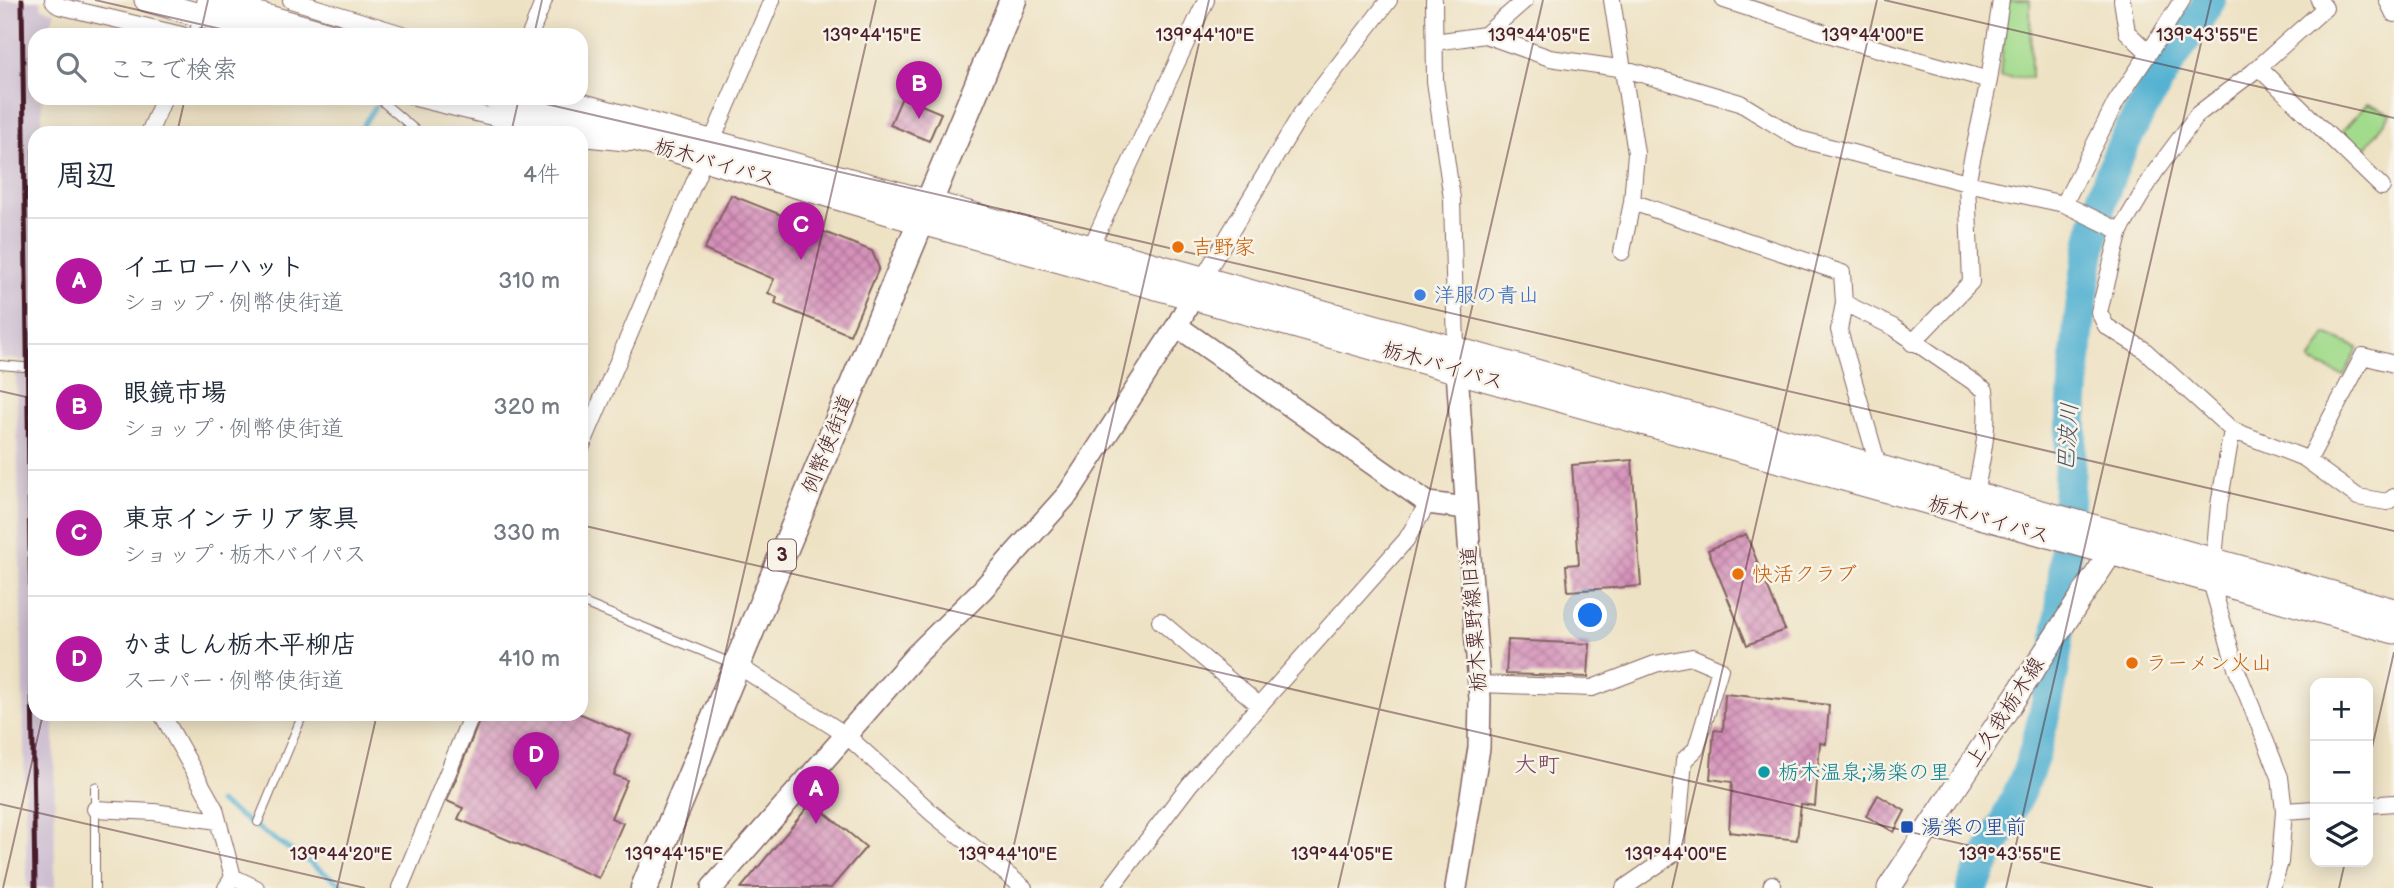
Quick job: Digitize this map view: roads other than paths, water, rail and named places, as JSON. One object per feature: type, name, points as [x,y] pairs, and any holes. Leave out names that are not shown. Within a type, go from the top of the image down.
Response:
[{"type":"main road","points":[[146,0],[245,28]]},
{"type":"main road","points":[[208,0],[308,28]]},
{"type":"main road","name":"例幣使街道","points":[[644,888],[1013,0]]},
{"type":"main road","name":"栃木バイパス","points":[[511,105],[553,122],[571,126]]},
{"type":"main road","name":"栃木バイパス","points":[[553,122],[613,115],[708,152],[2103,541],[2213,571],[2394,610]]},
{"type":"main road","name":"栃木バイパス","points":[[588,130],[650,144],[708,152]]},
{"type":"main road","name":"栃木バイパス","points":[[923,212],[1091,247],[1197,287]]},
{"type":"main road","name":"栃木バイパス","points":[[1457,359],[1975,494],[2043,524]]},
{"type":"main road","name":"上久我栃木線","points":[[1889,888],[2072,610],[2103,541]]},
{"type":"main road","name":"栃木バイパス","points":[[2213,571],[2394,632]]},
{"type":"street","points":[[52,0],[60,6],[153,28]]},
{"type":"street","points":[[291,0],[382,28]]},
{"type":"street","points":[[533,28],[544,0]]},
{"type":"street","points":[[588,432],[772,0]]},
{"type":"street","points":[[1091,247],[1206,0]]},
{"type":"street","points":[[712,888],[846,735],[1068,494],[1177,326],[1197,287],[1301,114],[1389,0]]},
{"type":"street","points":[[1434,0],[1435,80],[1452,200],[1457,359]]},
{"type":"street","points":[[1485,35],[1525,0]]},
{"type":"street","points":[[1612,0],[1625,69],[1636,153],[1632,202],[1622,252]]},
{"type":"street","points":[[1724,0],[1850,41],[1989,80]]},
{"type":"street","points":[[1912,343],[1972,282],[1967,183],[1989,80],[2001,0]]},
{"type":"street","points":[[2122,0],[2127,32],[2149,52]]},
{"type":"street","points":[[2068,206],[2116,102],[2182,0]]},
{"type":"street","points":[[2319,0],[2325,8],[2259,68],[2198,114],[2113,228],[2099,312],[2105,326],[2143,349],[2232,430],[2308,461],[2358,497],[2387,502],[2394,497]]},
{"type":"street","points":[[2387,0],[2394,14]]},
{"type":"street","points":[[1435,42],[1485,35],[1550,58],[1625,69],[1740,103],[1799,139],[2068,206],[2113,228]]},
{"type":"street","points":[[2259,68],[2382,187]]},
{"type":"street","points":[[588,101],[613,115]]},
{"type":"street","points":[[152,126],[161,105]]},
{"type":"street","points":[[455,105],[553,122]]},
{"type":"street","points":[[588,139],[607,143],[650,144]]},
{"type":"street","points":[[1632,202],[1842,273],[1844,303],[1839,330],[1879,468]]},
{"type":"street","points":[[1844,303],[1892,327],[1985,390],[1985,447],[1975,494]]},
{"type":"street","points":[[1177,326],[1428,503],[1466,508]]},
{"type":"street","points":[[2308,461],[2363,356],[2394,364]]},
{"type":"street","name":"栃木粟野線旧道","points":[[1456,888],[1479,748],[1479,684],[1457,359]]},
{"type":"street","points":[[2232,430],[2219,505],[2213,571],[2236,668],[2258,729],[2280,777],[2284,811],[2280,862],[2272,888]]},
{"type":"street","points":[[1111,888],[1190,783],[1406,540],[1428,503]]},
{"type":"street","points":[[1160,621],[1260,706]]},
{"type":"street","points":[[1479,684],[1592,688],[1655,663],[1692,657],[1720,669],[1696,749],[1684,760],[1676,852],[1624,888]]},
{"type":"street","points":[[737,665],[846,735],[933,814],[1024,888]]},
{"type":"street","points":[[166,721],[215,809],[230,882],[256,888]]},
{"type":"street","points":[[400,888],[469,721]]},
{"type":"street","points":[[2373,805],[2394,803]]},
{"type":"street","points":[[95,809],[154,812],[218,821]]},
{"type":"street","points":[[2284,811],[2310,809]]},
{"type":"lane","points":[[386,105],[411,126]]},
{"type":"lane","points":[[0,365],[28,367]]},
{"type":"lane","points":[[588,605],[737,665]]},
{"type":"lane","points":[[258,822],[300,721]]},
{"type":"lane","points":[[95,787],[95,888]]},
{"type":"waterway","name":"巴波川","points":[[1972,888],[2027,774],[2052,678],[2066,549],[2080,315],[2102,199],[2110,174],[2134,123],[2210,0]]},
{"type":"waterway","points":[[363,126],[375,107]]},
{"type":"waterway","points":[[219,802],[347,888]]},
{"type":"railway","points":[[22,0],[28,410]]},
{"type":"railway","points":[[33,721],[35,888]]},
{"type":"place","name":"眼鏡市場","points":[[919,119]]},
{"type":"place","name":"吉野家","points":[[1178,247]]},
{"type":"place","name":"東京インテリア家具","points":[[801,260]]},
{"type":"place","name":"洋服の青山","points":[[1420,295]]},
{"type":"place","name":"快活クラブ","points":[[1738,574]]},
{"type":"place","name":"ラーメン火山","points":[[2132,663]]},
{"type":"place","name":"栃木温泉;湯楽の里","points":[[1764,772]]},
{"type":"place","name":"かましん栃木平柳店","points":[[536,790]]},
{"type":"place","name":"イエローハット","points":[[816,824]]},
{"type":"place","name":"湯楽の里前","points":[[1907,827]]},
{"type":"district","name":"大町","points":[[1537,765]]}]
